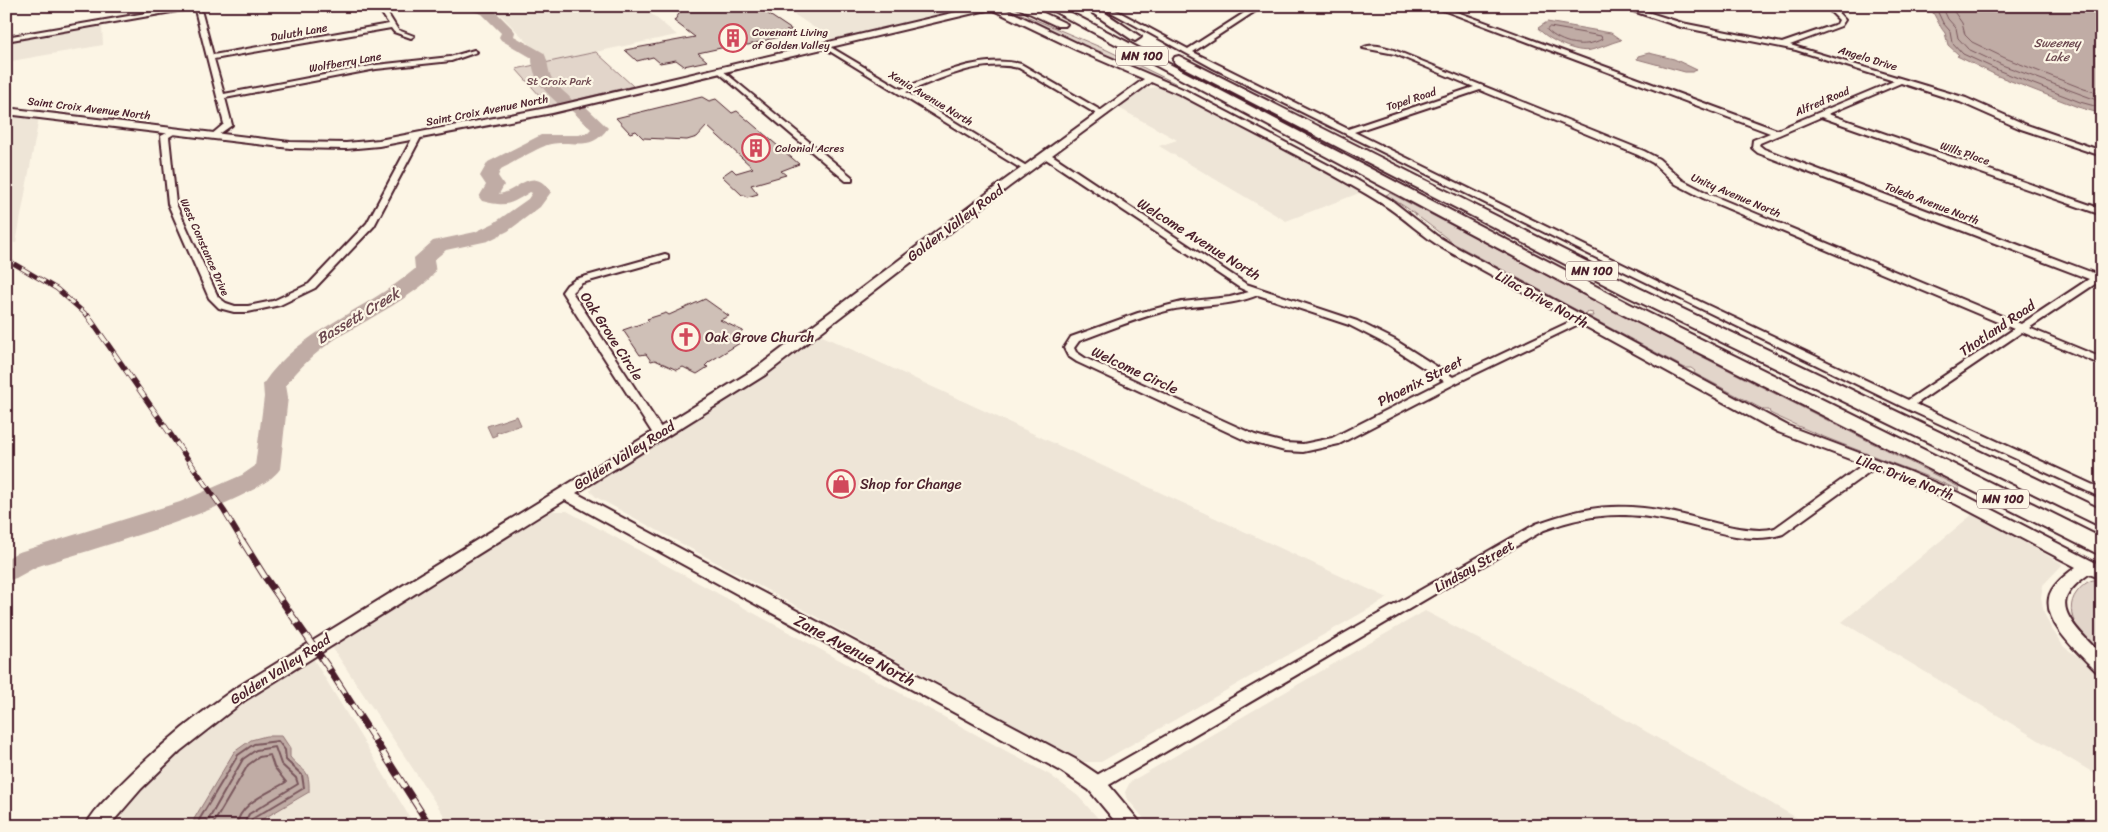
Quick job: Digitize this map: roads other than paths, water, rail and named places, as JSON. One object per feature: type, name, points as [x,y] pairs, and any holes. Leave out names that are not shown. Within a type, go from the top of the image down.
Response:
[{"type":"highway","points":[[1012,6],[1078,32]]},
{"type":"highway","points":[[1019,6],[1235,105]]},
{"type":"highway","name":"MN 100","points":[[1049,6],[1633,313],[2102,548]]},
{"type":"highway","name":"MN 100","points":[[1074,6],[1633,292],[2102,518]]},
{"type":"highway","points":[[1087,6],[1134,37]]},
{"type":"street","points":[[6,38],[202,6]]},
{"type":"street","points":[[380,6],[392,26],[402,35],[410,36]]},
{"type":"street","name":"Saint Croix Avenue North","points":[[6,110],[215,136],[310,146],[346,146],[417,137],[543,112],[993,6]]},
{"type":"street","name":"Lilac Drive North","points":[[993,6],[1080,48],[1197,100],[1373,193],[1450,248],[1783,429],[1962,500],[2095,570]]},
{"type":"street","points":[[1103,6],[1616,265],[1907,405],[2102,494]]},
{"type":"street","points":[[1189,51],[1260,6]]},
{"type":"street","points":[[1435,6],[1777,133]]},
{"type":"street","name":"Angelo Drive","points":[[1621,6],[1681,25],[1785,44],[1963,100],[2024,127],[2102,154]]},
{"type":"street","points":[[1785,44],[1839,25],[1842,20],[1828,6]]},
{"type":"street","points":[[197,7],[228,125],[215,136]]},
{"type":"street","name":"Duluth Lane","points":[[210,58],[392,26]]},
{"type":"street","name":"Xenia Avenue North","points":[[825,46],[1025,169]]},
{"type":"street","name":"Unity Avenue North","points":[[1366,48],[1384,49],[1398,53],[1651,158],[1679,182],[1706,196],[2102,362]]},
{"type":"street","name":"Wolfberry Lane","points":[[220,97],[376,67],[451,59],[474,52]]},
{"type":"street","points":[[900,92],[983,64],[1008,62],[1022,66],[1103,114]]},
{"type":"street","points":[[720,71],[849,179]]},
{"type":"street","name":"Golden Valley Road","points":[[96,826],[129,787],[150,766],[209,716],[263,679],[760,372],[1025,169],[1151,78]]},
{"type":"street","name":"Alfred Road","points":[[1755,146],[1756,142],[1901,80]]},
{"type":"street","name":"Topel Road","points":[[1348,131],[1482,87]]},
{"type":"street","name":"Wills Place","points":[[1820,114],[2102,212]]},
{"type":"street","name":"West Constance Drive","points":[[175,131],[165,136],[172,204],[214,298],[218,304],[232,309],[270,305],[300,294],[312,286],[371,224],[417,137]]},
{"type":"street","name":"Toledo Avenue North","points":[[1755,146],[1780,158],[2100,277]]},
{"type":"street","name":"Welcome Avenue North","points":[[1046,155],[1227,276],[1257,292],[1306,306],[1354,324],[1394,344],[1452,381]]},
{"type":"street","name":"Oak Grove Circle","points":[[659,434],[567,292],[570,287],[579,281],[665,257]]},
{"type":"street","name":"Thotland Road","points":[[1907,405],[2100,277]]},
{"type":"street","name":"Welcome Circle","points":[[1257,292],[1235,300],[1183,305],[1156,310],[1076,339],[1069,348],[1072,354],[1081,360],[1267,444]]},
{"type":"street","name":"Phoenix Street","points":[[1267,444],[1303,448],[1334,441],[1452,381],[1582,320]]},
{"type":"street","name":"Lindsay Street","points":[[1096,784],[1540,528],[1591,512],[1622,510],[1654,513],[1760,536],[1771,534],[1779,531],[1872,464]]},
{"type":"street","name":"Zane Avenue North","points":[[564,493],[1068,765],[1096,784],[1131,826]]},
{"type":"street","points":[[2095,570],[2066,584],[2057,598],[2059,616],[2071,634],[2102,666]]},
{"type":"water","name":"Sweeney Lake","points":[[1927,6],[2102,6],[2102,114],[2078,107],[1998,76],[1957,56],[1959,55],[1948,45],[1945,33]]},
{"type":"water","points":[[1547,22],[1611,33],[1621,40],[1591,50],[1578,50],[1562,45],[1548,37],[1538,28]]},
{"type":"water","points":[[1649,53],[1674,59],[1697,70],[1685,72],[1637,59],[1638,56]]},
{"type":"water","points":[[517,416],[521,425],[496,433],[497,435],[492,437],[487,426]]},
{"type":"water","points":[[266,736],[282,736],[290,748],[290,757],[307,774],[309,792],[251,826],[194,826],[194,819],[234,752],[251,740]]},
{"type":"waterway","name":"Bassett Creek","points":[[471,6],[487,11],[508,32],[506,37],[539,56],[543,77],[567,103]]},
{"type":"waterway","name":"Bassett Creek","points":[[6,571],[26,560],[189,508],[251,481],[267,469],[276,397],[274,384],[290,364],[327,335],[407,287],[425,271],[424,258],[440,245],[481,237],[501,227],[534,203],[542,192],[531,184],[504,200],[488,197],[495,185],[489,176],[494,166],[547,139],[579,140],[594,136],[600,128],[578,108]]},
{"type":"railway","points":[[6,259],[57,289],[88,316]]},
{"type":"railway","points":[[88,316],[224,511],[244,544]]},
{"type":"railway","points":[[243,542],[328,667],[430,826]]},
{"type":"place","name":"Covenant Living of Golden Valley","points":[[733,38]]},
{"type":"place","name":"Colonial Acres","points":[[756,148]]},
{"type":"place","name":"Oak Grove Church","points":[[686,337]]},
{"type":"place","name":"Shop for Change","points":[[841,484]]},
{"type":"park label","name":"St Croix Park","points":[[559,81]]}]
